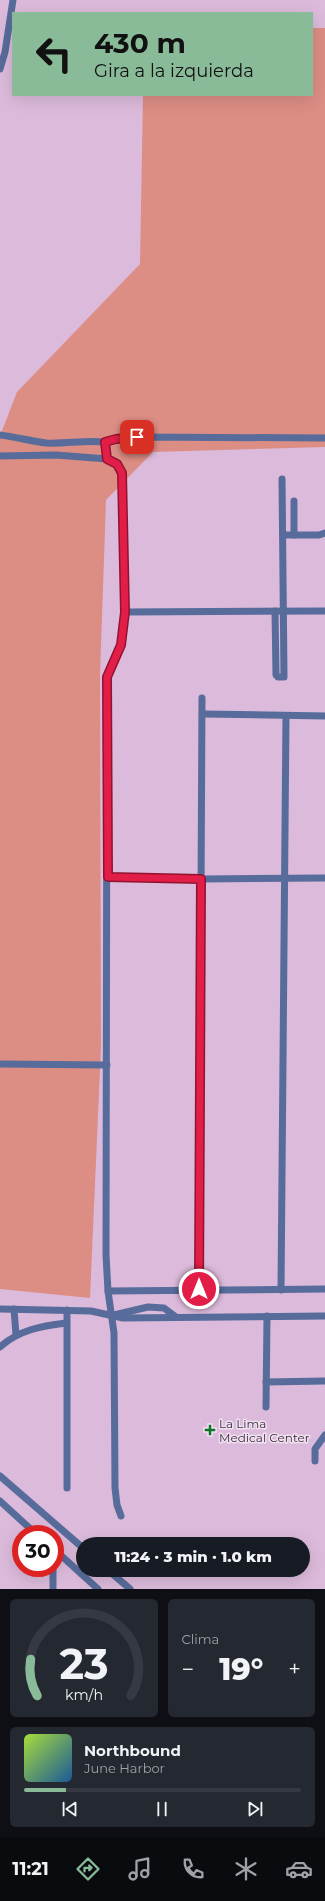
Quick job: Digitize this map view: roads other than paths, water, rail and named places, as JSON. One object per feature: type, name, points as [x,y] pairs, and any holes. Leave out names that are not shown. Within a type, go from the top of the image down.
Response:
[{"type":"street","points":[[0,69],[5,52],[13,0]]},
{"type":"street","points":[[0,435],[46,443],[89,441],[105,442],[116,439],[137,437],[325,438]]},
{"type":"street","points":[[105,442],[107,459]]},
{"type":"street","points":[[0,456],[56,455],[107,459],[117,464],[122,473],[125,612],[121,645],[107,677],[108,877],[106,1255],[108,1290],[114,1333],[114,1488],[117,1505],[121,1516]]},
{"type":"street","points":[[275,611],[276,675],[278,678],[282,678],[284,676],[282,479]]},
{"type":"street","points":[[294,501],[294,535]]},
{"type":"street","points":[[282,535],[319,535],[325,533]]},
{"type":"street","points":[[125,612],[284,610],[325,611]]},
{"type":"street","points":[[199,1289],[202,698]]},
{"type":"street","points":[[203,714],[325,716]]},
{"type":"street","points":[[281,1290],[286,716]]},
{"type":"street","points":[[108,877],[201,879],[325,878]]},
{"type":"street","points":[[0,1064],[107,1065]]},
{"type":"street","points":[[108,1290],[325,1289]]},
{"type":"street","points":[[112,1316],[148,1307],[164,1308],[176,1317]]},
{"type":"street","points":[[0,1309],[91,1311],[112,1316],[130,1318],[325,1316]]},
{"type":"street","points":[[14,1309],[16,1335]]},
{"type":"street","points":[[67,1310],[67,1488]]},
{"type":"street","points":[[266,1407],[268,1316]]},
{"type":"street","points":[[0,1347],[16,1335],[38,1328],[66,1323]]},
{"type":"street","points":[[266,1382],[325,1381]]},
{"type":"street","points":[[314,1461],[315,1449],[325,1435]]},
{"type":"street","points":[[0,1476],[76,1542]]},
{"type":"street","points":[[0,1501],[26,1525]]},
{"type":"street","points":[[64,1558],[98,1589]]},
{"type":"street","points":[[53,1577],[53,1589]]},
{"type":"street","points":[[116,1577],[130,1589]]},
{"type":"place","name":"La Lima Medical Center","points":[[210,1430]]}]
